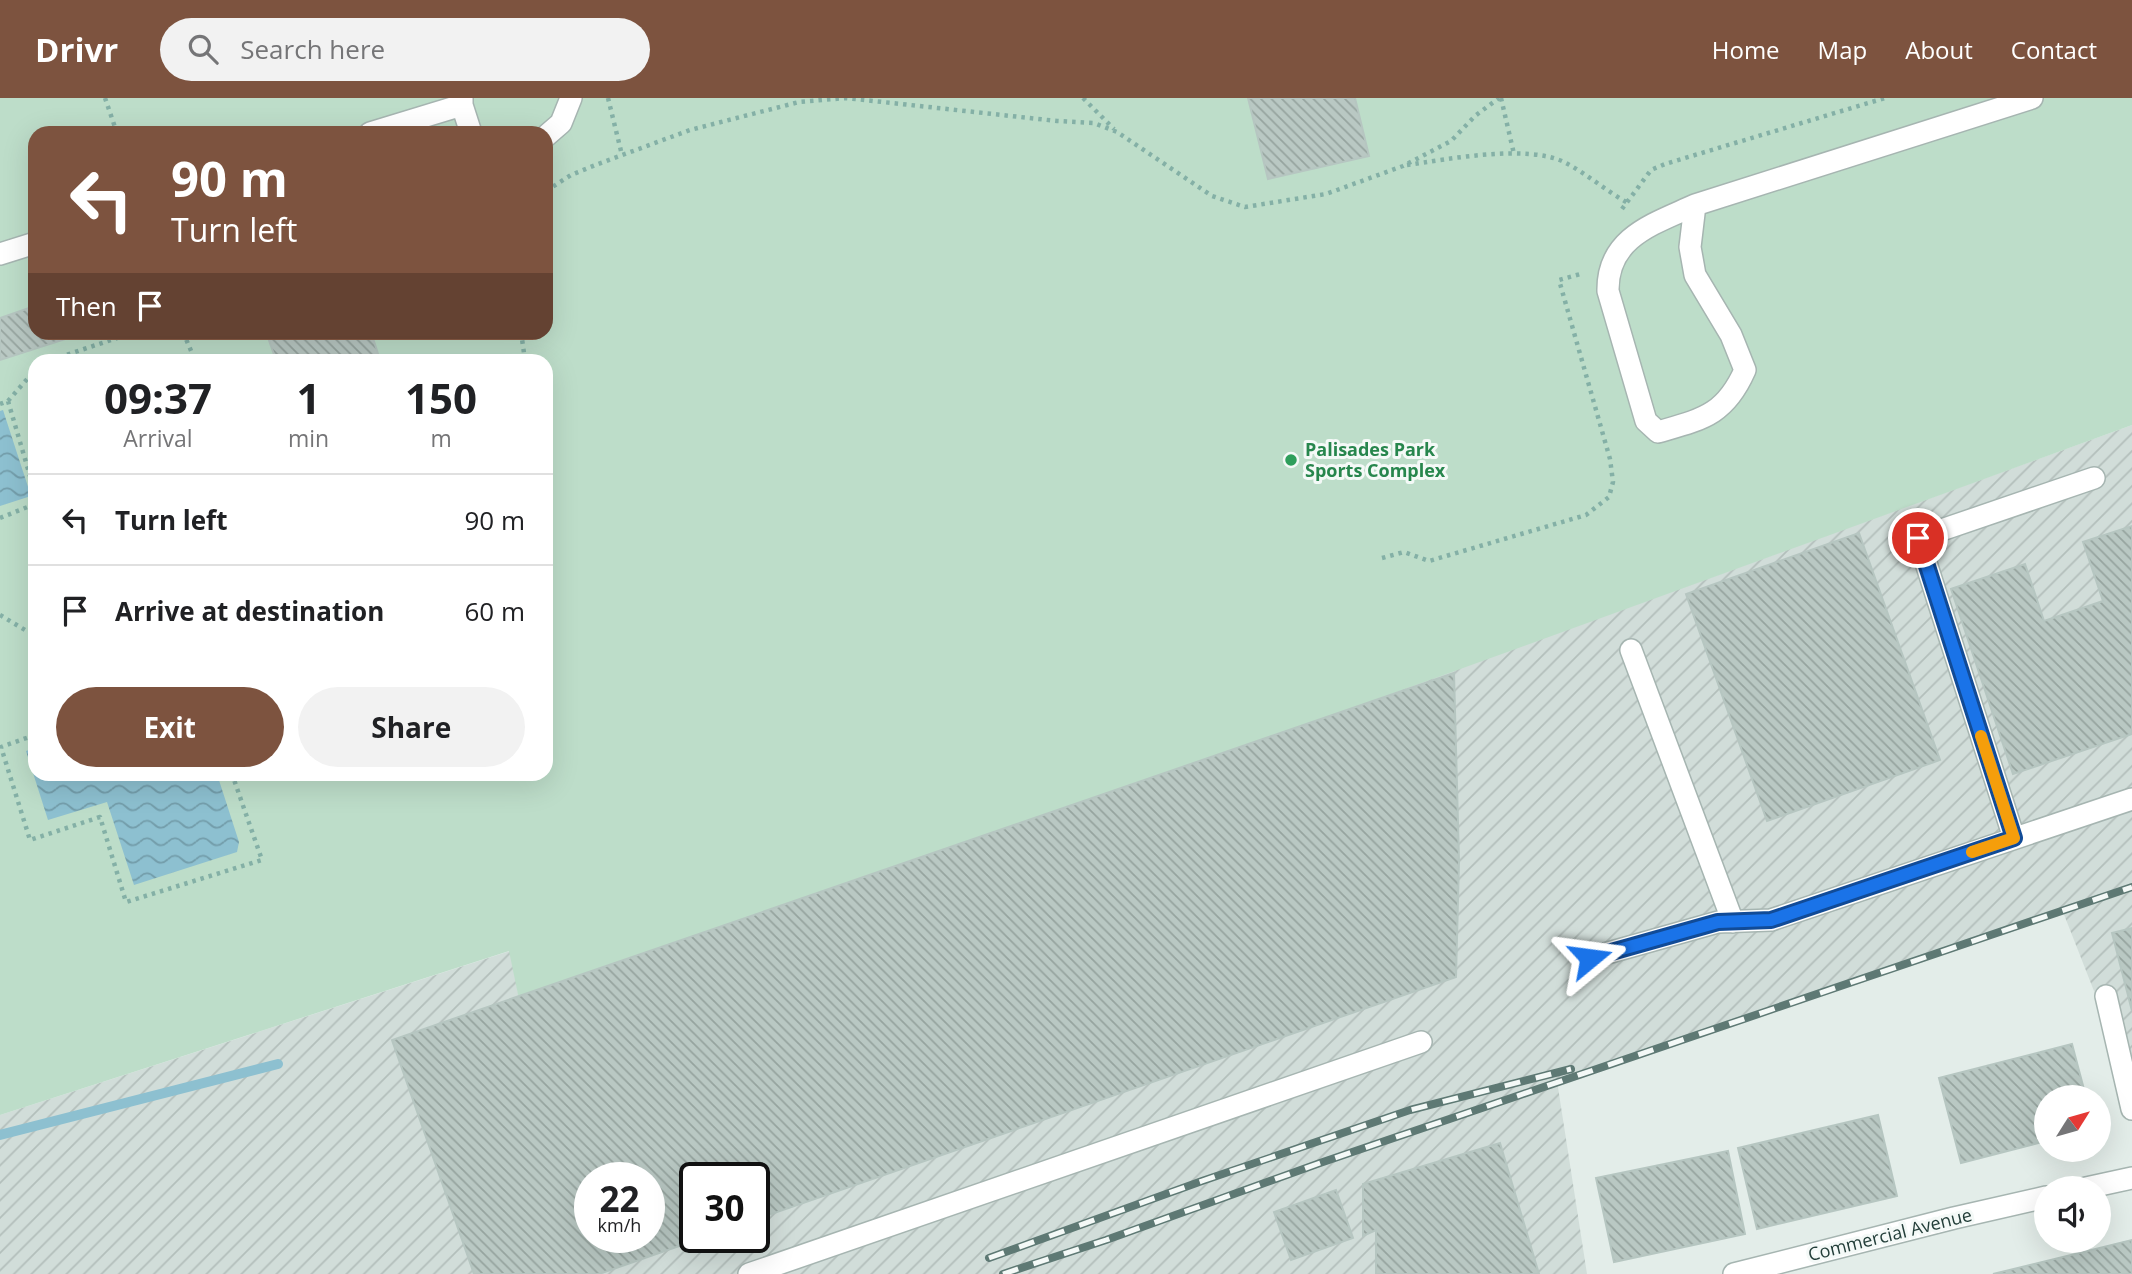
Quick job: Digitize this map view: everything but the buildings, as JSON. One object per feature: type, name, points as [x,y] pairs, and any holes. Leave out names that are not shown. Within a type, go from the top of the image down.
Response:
[{"type":"street","points":[[553,130],[561,123],[571,98]]},
{"type":"street","points":[[1695,205],[1690,247],[1695,275],[1731,335],[1745,370],[1734,393],[1704,419],[1658,432],[1646,421],[1608,291],[1608,277],[1614,257],[1627,241],[1649,226],[1695,205],[2032,98]]},
{"type":"street","points":[[391,126],[462,102],[469,126]]},
{"type":"street","points":[[0,254],[28,245]]},
{"type":"street","points":[[2014,838],[1918,538],[2094,478]]},
{"type":"street","points":[[1631,650],[1733,922]]},
{"type":"street","points":[[1590,958],[1718,922],[1771,920],[2132,799]]},
{"type":"street","points":[[2106,996],[2132,1109]]},
{"type":"street","points":[[749,1274],[1421,1042]]},
{"type":"street","points":[[2111,1182],[2132,1178]]},
{"type":"street","name":"Commercial Avenue","points":[[1734,1274],[2034,1200]]},
{"type":"path","points":[[105,98],[115,126]]},
{"type":"path","points":[[608,98],[622,155]]},
{"type":"path","points":[[553,187],[571,175],[690,130],[799,102],[846,98],[1094,123],[1117,132]]},
{"type":"path","points":[[1083,98],[1117,132],[1212,196],[1245,207],[1326,194],[1403,166],[1451,141],[1475,116],[1499,98],[1514,154]]},
{"type":"path","points":[[1403,166],[1468,156],[1538,155],[1562,161],[1628,203]]},
{"type":"path","points":[[69,354],[111,340]]},
{"type":"path","points":[[0,404],[8,401],[28,378]]},
{"type":"path","points":[[8,401],[28,469]]},
{"type":"path","points":[[0,518],[28,507]]},
{"type":"path","points":[[0,615],[28,632]]},
{"type":"path","points":[[28,737],[1,747],[30,839],[100,817],[126,902],[262,860],[234,781]]},
{"type":"shaded area","points":[[2132,425],[2132,1088],[2063,912],[1557,1081],[1587,1274],[0,1274],[0,1115],[510,951],[521,1008]]},
{"type":"green space","name":"Palisades Park Sports Complex","points":[[0,98],[2132,98],[2132,425],[521,1009],[509,951],[0,1115]]},
{"type":"water","points":[[3,410],[28,487],[28,497],[0,506],[0,411]]},
{"type":"water","points":[[36,781],[219,781],[239,842],[237,852],[134,885],[107,802],[48,820]]},
{"type":"waterway","points":[[0,1135],[278,1064]]},
{"type":"railway","points":[[1003,1274],[1320,1163],[2132,887]]},
{"type":"railway","points":[[989,1258],[1410,1110],[1571,1069]]},
{"type":"slow traffic","points":[[1972,852],[2014,838],[1981,736]]},
{"type":"place","name":"Palisades Park Sports Complex","points":[[1291,460]]},
{"type":"route","points":[[1590,958],[1718,922],[1771,920],[2014,838],[1918,538]]}]
